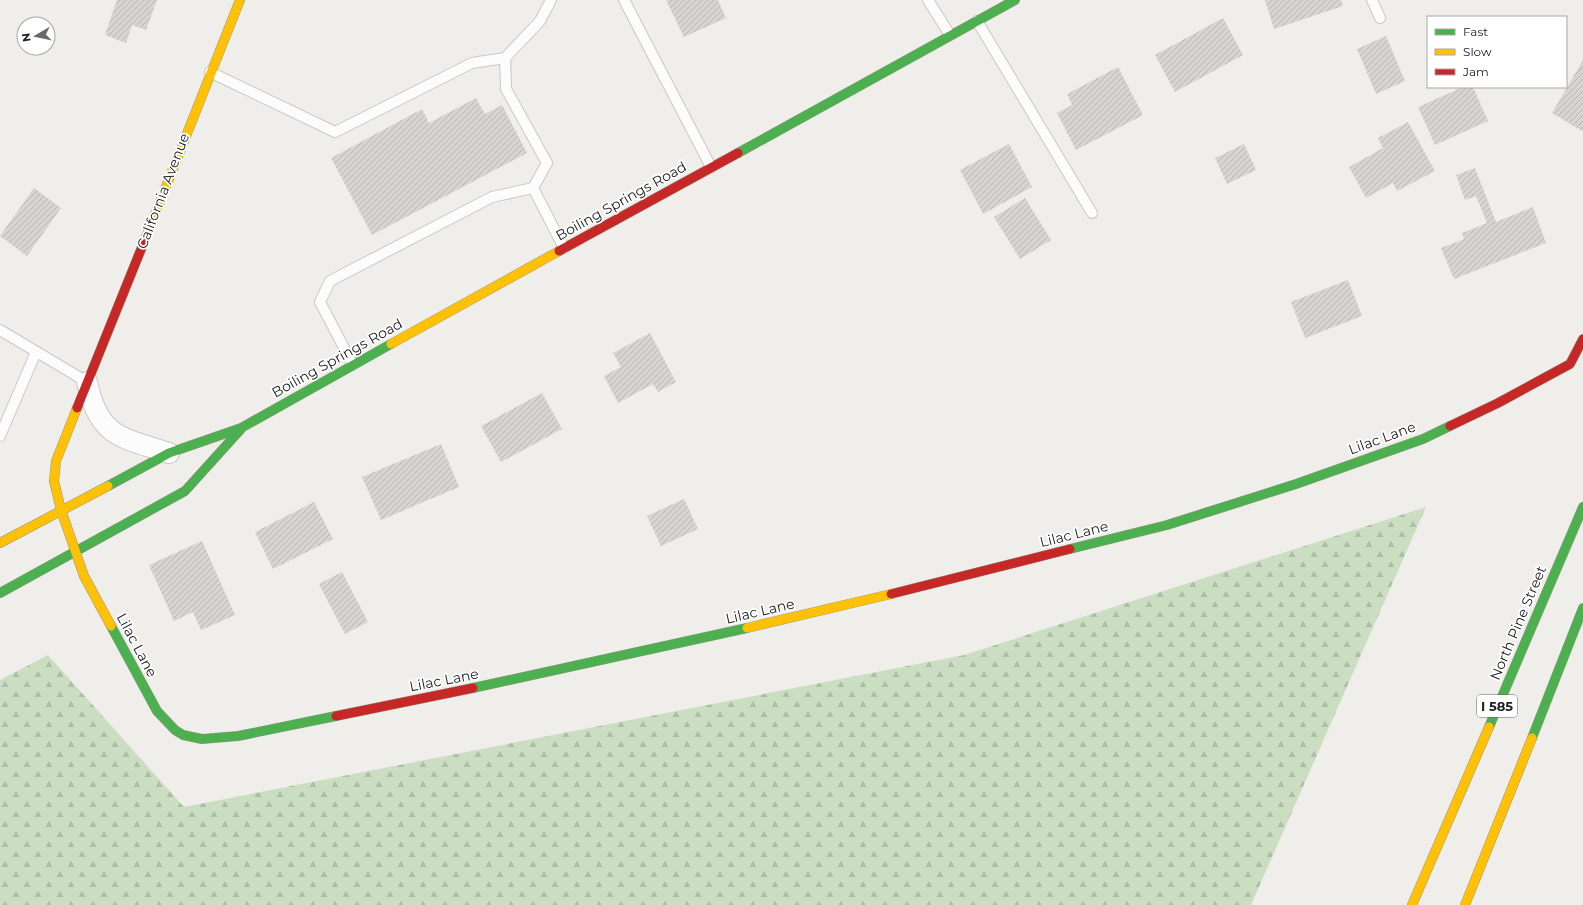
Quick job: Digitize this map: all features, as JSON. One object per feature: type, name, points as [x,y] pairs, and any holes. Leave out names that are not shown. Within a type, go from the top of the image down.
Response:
[{"type":"main road","name":"California Avenue","points":[[61,510],[54,481],[56,461],[240,0]]},
{"type":"main road","name":"Boiling Springs Road","points":[[0,543],[169,453],[241,428],[353,364],[1015,0]]},
{"type":"main road","name":"Lilac Lane","points":[[61,510],[74,551],[84,576],[157,711],[164,721],[174,729],[194,739],[218,739],[246,735],[514,680],[814,613],[1167,525],[1296,484],[1423,439],[1498,403],[1570,364],[1583,339]]},
{"type":"main road","name":"Boiling Springs Road","points":[[0,593],[185,491],[241,428]]},
{"type":"main road","name":"North Pine Street","points":[[1412,905],[1583,507]]},
{"type":"main road","points":[[1465,905],[1583,608]]},
{"type":"main road","points":[[1572,633],[1583,616]]},
{"type":"street","points":[[87,382],[91,400],[97,415],[108,428],[122,438],[169,453]]},
{"type":"lane","points":[[210,72],[335,132],[472,63],[505,58],[540,21],[551,0]]},
{"type":"lane","points":[[624,0],[711,167]]},
{"type":"lane","points":[[928,0],[950,35]]},
{"type":"lane","points":[[1372,0],[1380,18]]},
{"type":"lane","points":[[977,21],[1092,213]]},
{"type":"lane","points":[[353,364],[320,302],[330,281],[492,197],[533,188],[547,163],[506,89],[505,58]]},
{"type":"lane","points":[[533,188],[564,248]]},
{"type":"lane","points":[[0,330],[87,382]]},
{"type":"lane","points":[[0,436],[36,352]]},
{"type":"green space","points":[[1426,507],[1251,905],[0,905],[0,680],[48,655],[184,807],[964,655]]},
{"type":"building","points":[[117,0],[157,0],[146,30],[132,25],[126,43],[105,35]]},
{"type":"building","points":[[666,0],[718,0],[726,18],[684,37]]},
{"type":"building","points":[[1265,0],[1341,0],[1343,6],[1274,29]]},
{"type":"building","points":[[1223,18],[1243,55],[1175,92],[1155,55]]},
{"type":"building","points":[[1386,36],[1405,81],[1376,94],[1357,49]]},
{"type":"building","points":[[1583,60],[1582,131],[1552,113]]},
{"type":"building","points":[[1118,67],[1143,115],[1076,150],[1057,113],[1072,105],[1067,94]]},
{"type":"building","points":[[1461,88],[1473,88],[1488,121],[1435,145],[1418,107]]},
{"type":"building","points":[[476,98],[485,114],[502,105],[527,153],[372,235],[331,158],[422,109],[429,123]]},
{"type":"building","points":[[1408,122],[1435,171],[1397,191],[1393,183],[1366,198],[1349,167],[1383,148],[1378,138]]},
{"type":"building","points":[[1009,144],[1032,187],[983,214],[960,170]]},
{"type":"building","points":[[1244,144],[1256,170],[1227,184],[1215,158]]},
{"type":"building","points":[[1475,168],[1496,222],[1533,207],[1546,243],[1454,279],[1441,248],[1464,239],[1462,233],[1487,223],[1476,196],[1465,200],[1456,175]]},
{"type":"building","points":[[34,188],[61,208],[27,256],[0,236]]},
{"type":"building","points":[[1025,198],[1051,240],[1020,259],[994,217]]},
{"type":"building","points":[[1348,280],[1362,316],[1305,338],[1291,302]]},
{"type":"building","points":[[650,333],[676,382],[658,392],[653,384],[618,403],[604,376],[621,367],[613,353]]},
{"type":"building","points":[[542,393],[562,429],[501,462],[481,426]]},
{"type":"building","points":[[441,444],[459,487],[381,520],[362,477]]},
{"type":"building","points":[[684,499],[698,529],[661,546],[647,516]]},
{"type":"building","points":[[314,502],[333,539],[273,569],[255,532]]},
{"type":"building","points":[[202,541],[235,615],[201,630],[193,612],[174,621],[149,565]]},
{"type":"building","points":[[342,572],[368,622],[345,634],[319,584]]},
{"type":"traffic: fast","points":[[738,153],[1015,0]]},
{"type":"traffic: fast","points":[[108,486],[169,453],[241,428],[391,344]]},
{"type":"traffic: fast","points":[[1070,549],[1167,525],[1296,484],[1423,439],[1450,426]]},
{"type":"traffic: fast","points":[[0,593],[185,491],[241,429]]},
{"type":"traffic: fast","points":[[1489,727],[1583,507]]},
{"type":"traffic: fast","points":[[1532,738],[1583,608]]},
{"type":"traffic: fast","points":[[111,626],[157,711],[175,730],[183,735],[202,739],[238,736],[336,716]]},
{"type":"traffic: fast","points":[[473,688],[747,628]]},
{"type":"traffic: slow","points":[[146,237],[240,0]]},
{"type":"traffic: slow","points":[[391,344],[559,251]]},
{"type":"traffic: slow","points":[[77,408],[56,461],[54,481],[61,510],[84,576],[111,626]]},
{"type":"traffic: slow","points":[[0,543],[108,486]]},
{"type":"traffic: slow","points":[[747,628],[891,594]]},
{"type":"traffic: slow","points":[[1412,905],[1489,727]]},
{"type":"traffic: slow","points":[[1465,905],[1532,738]]},
{"type":"traffic: jam","points":[[559,251],[738,153]]},
{"type":"traffic: jam","points":[[77,408],[146,237]]},
{"type":"traffic: jam","points":[[1450,426],[1498,403],[1570,364],[1583,339]]},
{"type":"traffic: jam","points":[[891,594],[1070,549]]},
{"type":"traffic: jam","points":[[336,716],[473,688]]}]
